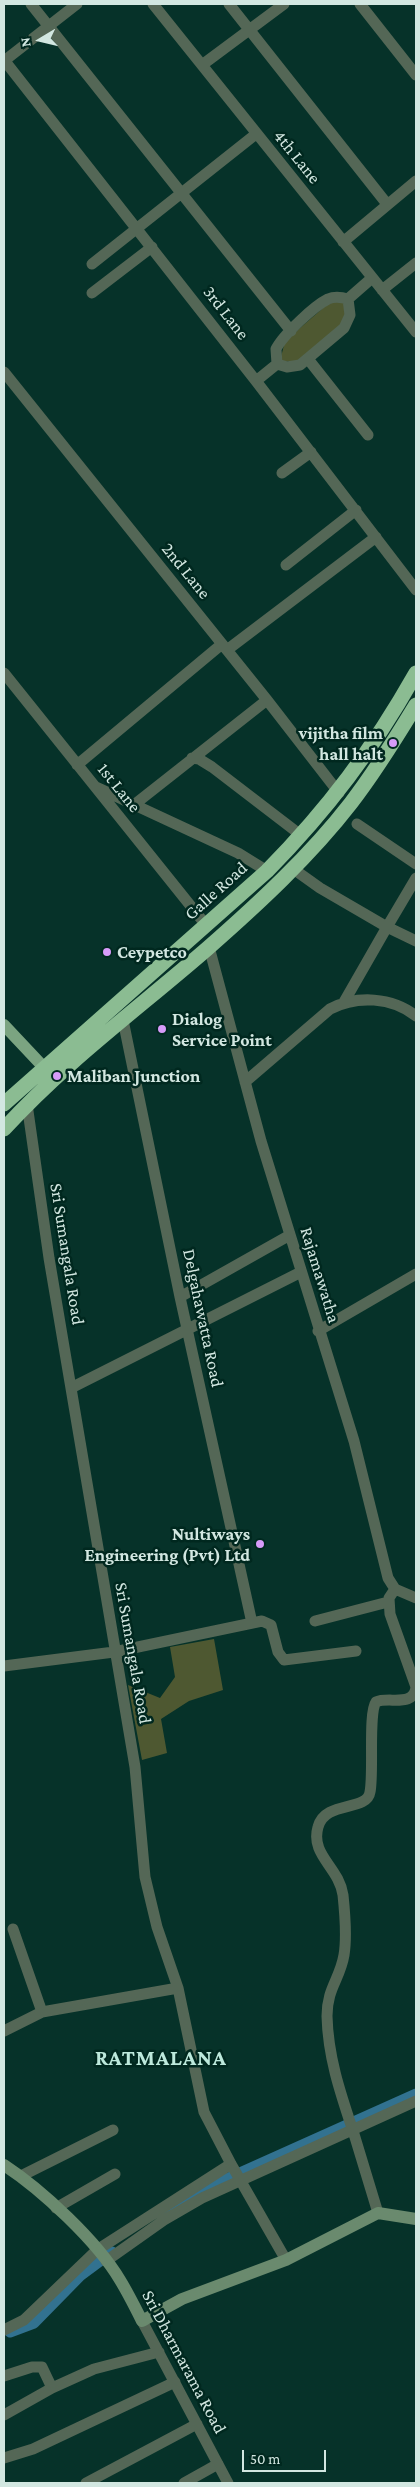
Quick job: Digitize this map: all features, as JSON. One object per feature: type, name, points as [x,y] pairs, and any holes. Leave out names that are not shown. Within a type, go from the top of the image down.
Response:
[{"type":"highway","name":"Galle Road","points":[[4,1104],[123,1020],[209,947],[292,868],[344,815],[390,747],[412,702],[416,673]]},
{"type":"highway","name":"Galle Road","points":[[4,1129],[27,1104],[50,1073],[267,871],[302,836],[412,702]]},
{"type":"main road","points":[[4,1026],[50,1073]]},
{"type":"street","points":[[31,4],[180,195],[291,331]]},
{"type":"street","points":[[4,60],[78,4]]},
{"type":"street","name":"4th Lane","points":[[152,4],[416,332]]},
{"type":"street","points":[[229,4],[387,204]]},
{"type":"street","points":[[202,65],[284,4]]},
{"type":"street","points":[[360,4],[416,74]]},
{"type":"street","name":"3rd Lane","points":[[4,60],[256,380],[416,590]]},
{"type":"street","points":[[92,264],[256,134]]},
{"type":"street","points":[[343,242],[416,181]]},
{"type":"street","points":[[92,293],[152,247]]},
{"type":"street","points":[[382,290],[416,263]]},
{"type":"street","points":[[348,299],[372,278]]},
{"type":"street","points":[[277,364],[276,349],[291,331],[328,299],[341,297],[348,299]]},
{"type":"street","points":[[256,380],[277,364],[294,367],[308,359],[348,322],[350,315],[348,299]]},
{"type":"street","points":[[308,359],[368,435]]},
{"type":"street","name":"2nd Lane","points":[[4,372],[225,647],[338,793]]},
{"type":"street","points":[[282,473],[310,452]]},
{"type":"street","points":[[286,565],[356,510]]},
{"type":"street","points":[[77,764],[225,647],[376,537]]},
{"type":"street","name":"1st Lane","points":[[4,673],[206,926]]},
{"type":"street","points":[[134,804],[267,700]]},
{"type":"street","points":[[192,758],[199,759],[212,767],[302,836]]},
{"type":"street","points":[[95,786],[238,852],[267,871]]},
{"type":"street","points":[[357,824],[416,864]]},
{"type":"street","points":[[292,868],[320,888],[387,927],[416,941]]},
{"type":"street","points":[[344,1002],[416,878]]},
{"type":"street","name":"Rajamawatha","points":[[209,947],[245,1082],[318,1331],[354,1441],[388,1578],[395,1589]]},
{"type":"street","points":[[245,1082],[330,1009],[344,1002],[384,1002],[398,1005],[416,1016]]},
{"type":"street","name":"Delgahawatta Road","points":[[123,1020],[180,1297],[252,1623]]},
{"type":"street","name":"Sri Sumangala Road","points":[[27,1104],[114,1652],[135,1767],[145,1877],[157,1928],[178,1988],[204,2112],[286,2260]]},
{"type":"street","points":[[180,1297],[290,1235]]},
{"type":"street","points":[[71,1388],[301,1272]]},
{"type":"street","points":[[318,1331],[416,1274]]},
{"type":"street","points":[[378,2213],[346,2114],[330,2053],[327,2016],[328,2000],[344,1955],[343,1894],[338,1876],[326,1863],[318,1846],[317,1828],[320,1821],[330,1811],[364,1801],[370,1794],[373,1744],[372,1714],[376,1702],[411,1698],[416,1687],[388,1602],[395,1589],[416,1598]]},
{"type":"street","points":[[315,1621],[388,1602]]},
{"type":"street","points":[[4,1666],[114,1652],[266,1621],[271,1625],[278,1652],[284,1660],[356,1652]]},
{"type":"street","points":[[13,1929],[42,2012]]},
{"type":"street","points":[[4,2031],[42,2012],[178,1988]]},
{"type":"street","points":[[4,2330],[24,2320],[102,2256],[236,2172],[352,2128],[416,2101]]},
{"type":"street","points":[[21,2176],[113,2130]]},
{"type":"street","name":"Sri Dharmarama Road","points":[[4,2166],[21,2176],[56,2208],[102,2256],[120,2279],[228,2483]]},
{"type":"street","points":[[102,2256],[164,2220],[236,2172]]},
{"type":"street","points":[[56,2208],[115,2174]]},
{"type":"street","points":[[142,2321],[182,2299],[286,2260],[378,2213],[416,2219]]},
{"type":"street","points":[[4,2415],[52,2388],[94,2369],[159,2352]]},
{"type":"street","points":[[4,2376],[32,2367],[42,2367],[52,2388]]},
{"type":"street","points":[[4,2458],[33,2449],[175,2382]]},
{"type":"street","points":[[86,2483],[197,2424]]},
{"type":"street","points":[[184,2483],[218,2464]]},
{"type":"green space","points":[[330,302],[345,302],[346,322],[299,362],[280,361],[285,341]]},
{"type":"green space","points":[[214,1639],[223,1690],[189,1701],[161,1719],[167,1753],[142,1760],[128,1685],[160,1698],[175,1677],[170,1647]]},
{"type":"waterway","points":[[166,2214],[193,2194],[416,2094]]},
{"type":"waterway","points":[[10,2332],[34,2323],[81,2275],[112,2252]]},
{"type":"place","name":"vijitha film hall halt","points":[[393,743]]},
{"type":"place","name":"Ceypetco","points":[[107,952]]},
{"type":"place","name":"Dialog Service Point","points":[[162,1029]]},
{"type":"place","name":"Maliban Junction","points":[[57,1076]]},
{"type":"place","name":"Nultiways Engineering (Pvt) Ltd","points":[[260,1544]]},
{"type":"district","name":"RATMALANA","points":[[161,2058]]}]
